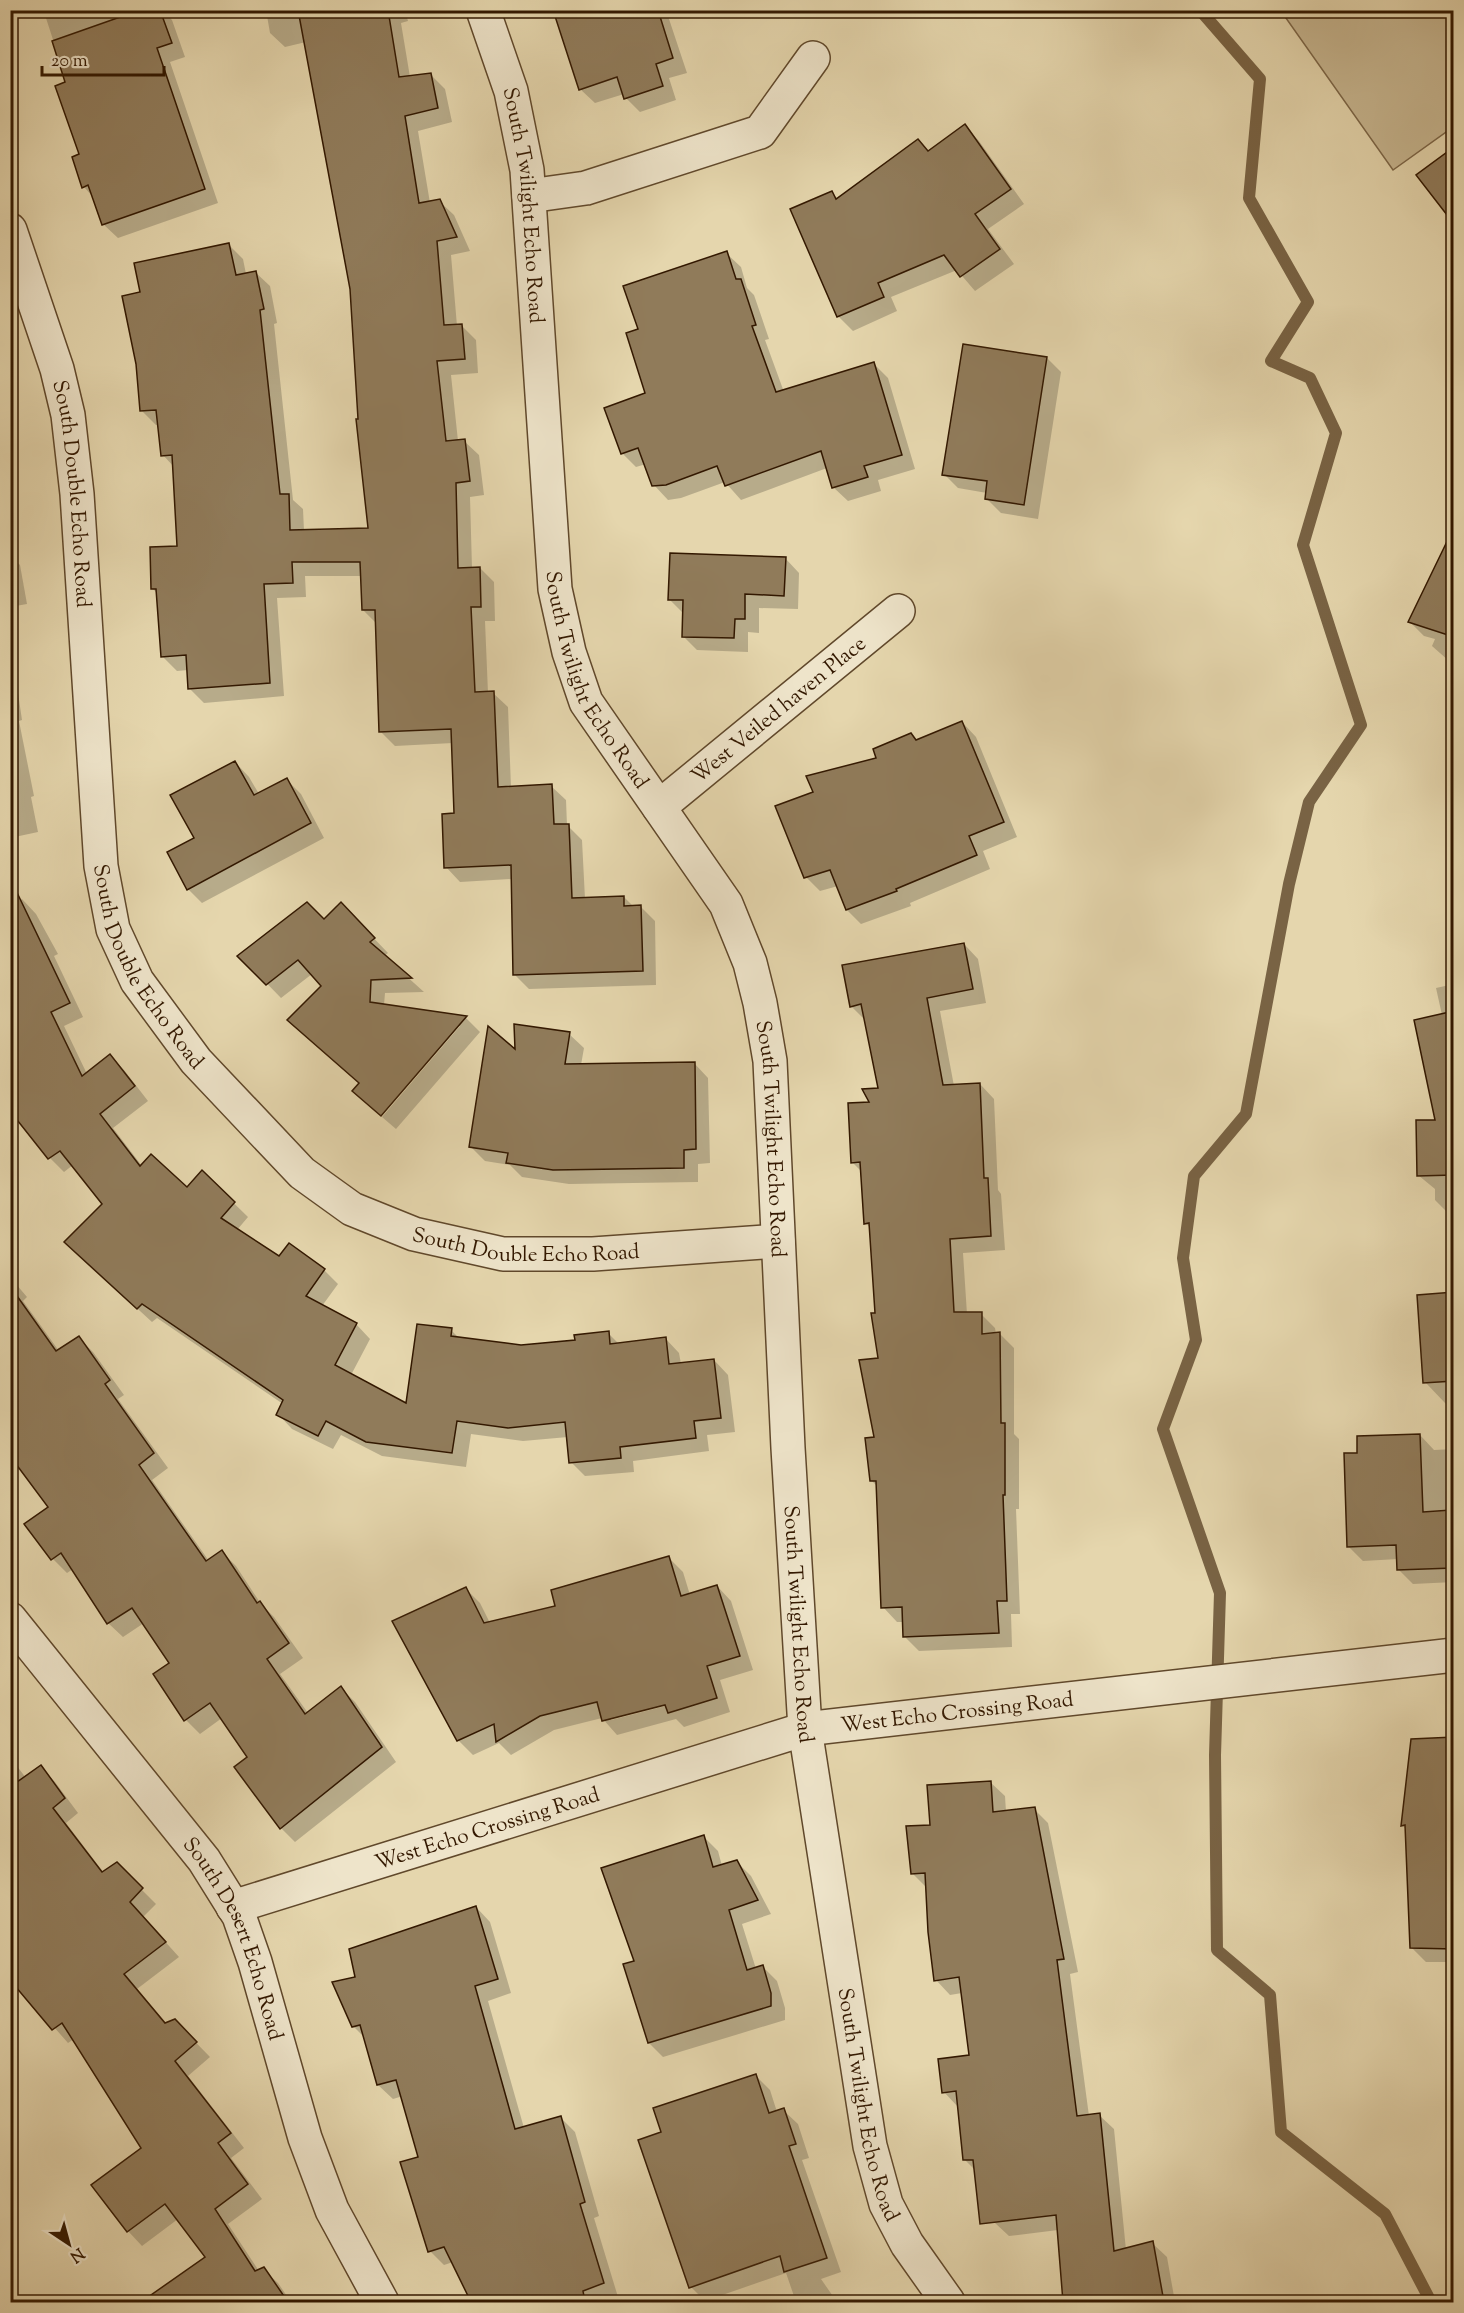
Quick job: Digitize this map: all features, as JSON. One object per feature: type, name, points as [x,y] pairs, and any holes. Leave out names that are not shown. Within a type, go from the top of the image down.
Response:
[{"type":"street","name":"South Twilight Echo Road","points":[[483,10],[511,90],[527,170],[555,589],[568,652],[586,702],[726,904],[750,963],[760,1003],[770,1061],[805,1729],[870,2146],[886,2204],[907,2244],[948,2302]]},
{"type":"street","points":[[529,196],[586,188],[760,132],[813,58]]},
{"type":"street","name":"South Double Echo Road","points":[[10,230],[57,369],[68,414],[76,494],[101,866],[113,929],[138,981],[196,1061],[302,1173],[352,1209],[414,1234],[503,1254],[593,1254],[778,1242]]},
{"type":"street","name":"West Veiled haven Place","points":[[659,807],[898,610]]},
{"type":"street","name":"South Desert Echo Road","points":[[10,1620],[204,1860],[239,1916],[255,1962],[312,2158],[332,2210],[382,2302]]},
{"type":"street","name":"West Echo Crossing Road","points":[[233,1907],[805,1729],[1454,1655]]},
{"type":"shaded area","points":[[1281,11],[1453,11],[1453,127],[1393,170]]},
{"type":"building","points":[[140,10],[160,10],[172,43],[157,48],[205,189],[102,225],[88,185],[82,188],[72,157],[79,154],[55,86],[65,82],[52,41]]},
{"type":"building","points":[[298,10],[388,10],[399,77],[431,73],[438,108],[405,116],[419,203],[440,199],[457,237],[437,241],[444,325],[462,324],[465,359],[437,361],[446,441],[465,439],[470,481],[456,483],[458,568],[480,567],[481,607],[471,607],[475,692],[494,691],[498,787],[552,784],[554,824],[569,824],[572,898],[624,896],[624,906],[641,905],[643,971],[513,975],[511,865],[444,868],[442,814],[454,813],[451,729],[379,732],[375,610],[362,610],[360,562],[292,562],[293,583],[264,584],[270,683],[188,689],[186,655],[161,657],[156,589],[151,589],[150,547],[177,546],[172,455],[161,456],[156,410],[140,411],[136,364],[122,296],[140,292],[134,263],[229,243],[236,275],[256,271],[264,309],[260,310],[280,494],[289,494],[290,530],[368,528],[356,419],[358,419],[350,289]]},
{"type":"building","points":[[553,10],[658,10],[673,58],[656,64],[663,86],[624,99],[617,77],[579,90]]},
{"type":"building","points":[[965,124],[1011,189],[975,214],[1000,249],[960,277],[944,255],[878,283],[884,297],[837,317],[790,209],[832,191],[836,199],[918,139],[928,151]]},
{"type":"building","points":[[1454,147],[1454,224],[1416,175]]},
{"type":"building","points":[[727,251],[736,279],[741,279],[756,325],[752,326],[776,392],[874,362],[902,455],[864,466],[868,477],[832,488],[821,451],[725,486],[717,466],[666,485],[652,486],[638,448],[621,454],[604,408],[645,393],[626,333],[638,329],[623,286]]},
{"type":"building","points":[[963,344],[1047,357],[1024,505],[985,499],[987,481],[942,475]]},
{"type":"building","points":[[1454,527],[1454,637],[1408,622]]},
{"type":"building","points":[[670,553],[786,557],[784,596],[745,594],[745,619],[735,619],[734,638],[682,637],[683,600],[668,600]]},
{"type":"building","points":[[962,721],[1004,822],[969,836],[977,855],[896,889],[897,891],[846,910],[830,870],[804,878],[775,806],[813,792],[806,776],[876,758],[873,749],[911,733],[916,740]]},
{"type":"building","points":[[235,761],[254,795],[287,778],[311,823],[187,890],[167,852],[194,838],[170,795]]},
{"type":"building","points":[[10,878],[70,1003],[51,1012],[82,1076],[110,1054],[135,1086],[100,1114],[140,1166],[151,1154],[187,1187],[202,1170],[235,1202],[221,1218],[279,1256],[289,1243],[325,1269],[306,1296],[357,1323],[335,1365],[406,1403],[417,1324],[452,1328],[451,1336],[521,1345],[575,1340],[574,1335],[609,1331],[610,1344],[666,1337],[669,1364],[714,1359],[721,1418],[694,1421],[696,1438],[620,1447],[621,1458],[569,1463],[565,1422],[508,1428],[457,1421],[452,1453],[366,1442],[326,1421],[318,1436],[276,1415],[283,1400],[142,1304],[137,1309],[64,1242],[102,1204],[60,1151],[48,1159],[10,1111]]},
{"type":"building","points":[[307,902],[324,919],[341,902],[375,938],[370,942],[412,978],[371,980],[370,1002],[467,1016],[381,1116],[352,1091],[359,1083],[287,1020],[321,986],[298,960],[266,985],[237,956]]},
{"type":"building","points":[[964,943],[973,989],[927,998],[943,1085],[980,1083],[984,1178],[988,1178],[991,1236],[950,1239],[954,1312],[982,1312],[982,1334],[1000,1332],[1001,1423],[1005,1423],[1005,1495],[1003,1495],[1007,1601],[997,1601],[999,1633],[903,1637],[902,1607],[881,1608],[876,1481],[870,1481],[865,1438],[874,1437],[859,1360],[878,1358],[871,1313],[875,1313],[869,1223],[864,1224],[860,1162],[851,1163],[848,1103],[869,1102],[862,1089],[878,1088],[861,1004],[850,1007],[842,965]]},
{"type":"building","points":[[1454,1011],[1454,1175],[1417,1176],[1416,1120],[1435,1120],[1414,1020]]},
{"type":"building","points":[[514,1024],[570,1032],[565,1064],[695,1062],[696,1149],[684,1150],[684,1168],[553,1170],[506,1163],[508,1153],[469,1147],[488,1026],[515,1049]]},
{"type":"building","points":[[10,1286],[56,1351],[79,1336],[110,1380],[105,1384],[154,1453],[139,1465],[206,1561],[222,1550],[257,1603],[260,1601],[289,1643],[267,1659],[305,1714],[341,1686],[382,1747],[280,1829],[234,1767],[247,1757],[210,1703],[184,1721],[153,1674],[169,1663],[132,1608],[107,1624],[61,1553],[51,1560],[24,1524],[48,1507],[10,1456]]},
{"type":"building","points":[[1454,1292],[1454,1381],[1423,1383],[1417,1295]]},
{"type":"building","points":[[1420,1434],[1423,1512],[1451,1510],[1453,1568],[1397,1570],[1396,1545],[1347,1547],[1344,1453],[1357,1453],[1357,1436]]},
{"type":"building","points":[[669,1556],[681,1596],[717,1585],[740,1656],[707,1666],[717,1698],[668,1713],[665,1705],[602,1721],[597,1702],[540,1716],[496,1742],[494,1724],[457,1741],[392,1621],[466,1587],[484,1623],[555,1606],[551,1590]]},
{"type":"building","points":[[1454,1737],[1454,1949],[1410,1948],[1405,1825],[1401,1826],[1411,1739]]},
{"type":"building","points":[[41,1765],[65,1798],[53,1808],[102,1872],[117,1862],[143,1888],[130,1902],[166,1942],[124,1974],[165,2023],[175,2019],[197,2042],[175,2061],[231,2133],[218,2143],[248,2184],[215,2209],[255,2271],[264,2267],[288,2302],[141,2302],[205,2257],[165,2204],[127,2232],[91,2185],[141,2148],[62,2023],[52,2030],[10,1980],[10,1787]]},
{"type":"building","points":[[991,1781],[993,1812],[1035,1807],[1064,1959],[1057,1960],[1077,2116],[1100,2113],[1114,2251],[1153,2241],[1164,2302],[1063,2302],[1056,2215],[980,2224],[973,2160],[963,2160],[956,2091],[942,2093],[938,2059],[969,2055],[959,1977],[934,1981],[928,1932],[925,1873],[911,1874],[906,1826],[930,1825],[927,1785]]},
{"type":"building","points":[[704,1835],[713,1867],[737,1860],[758,1900],[729,1910],[747,1970],[763,1965],[771,1993],[771,2006],[648,2043],[623,1964],[634,1961],[601,1868]]},
{"type":"building","points":[[476,1906],[498,1979],[475,1986],[515,2129],[561,2116],[585,2202],[580,2204],[604,2283],[583,2291],[585,2302],[471,2302],[444,2247],[428,2252],[400,2162],[418,2157],[396,2080],[377,2085],[360,2025],[352,2027],[332,1982],[355,1977],[349,1949]]},
{"type":"building","points":[[756,2074],[769,2113],[784,2108],[796,2144],[789,2146],[827,2258],[784,2272],[780,2256],[689,2288],[638,2140],[661,2132],[653,2108]]},
{"type":"waterway","points":[[1200,10],[1260,79],[1249,198],[1308,302],[1271,361],[1310,378],[1336,433],[1303,545],[1361,725],[1309,802],[1289,884],[1246,1114],[1194,1176],[1183,1258],[1196,1340],[1163,1429],[1220,1593],[1215,1755],[1217,1950],[1270,1995],[1281,2132],[1385,2214],[1431,2302]]}]
